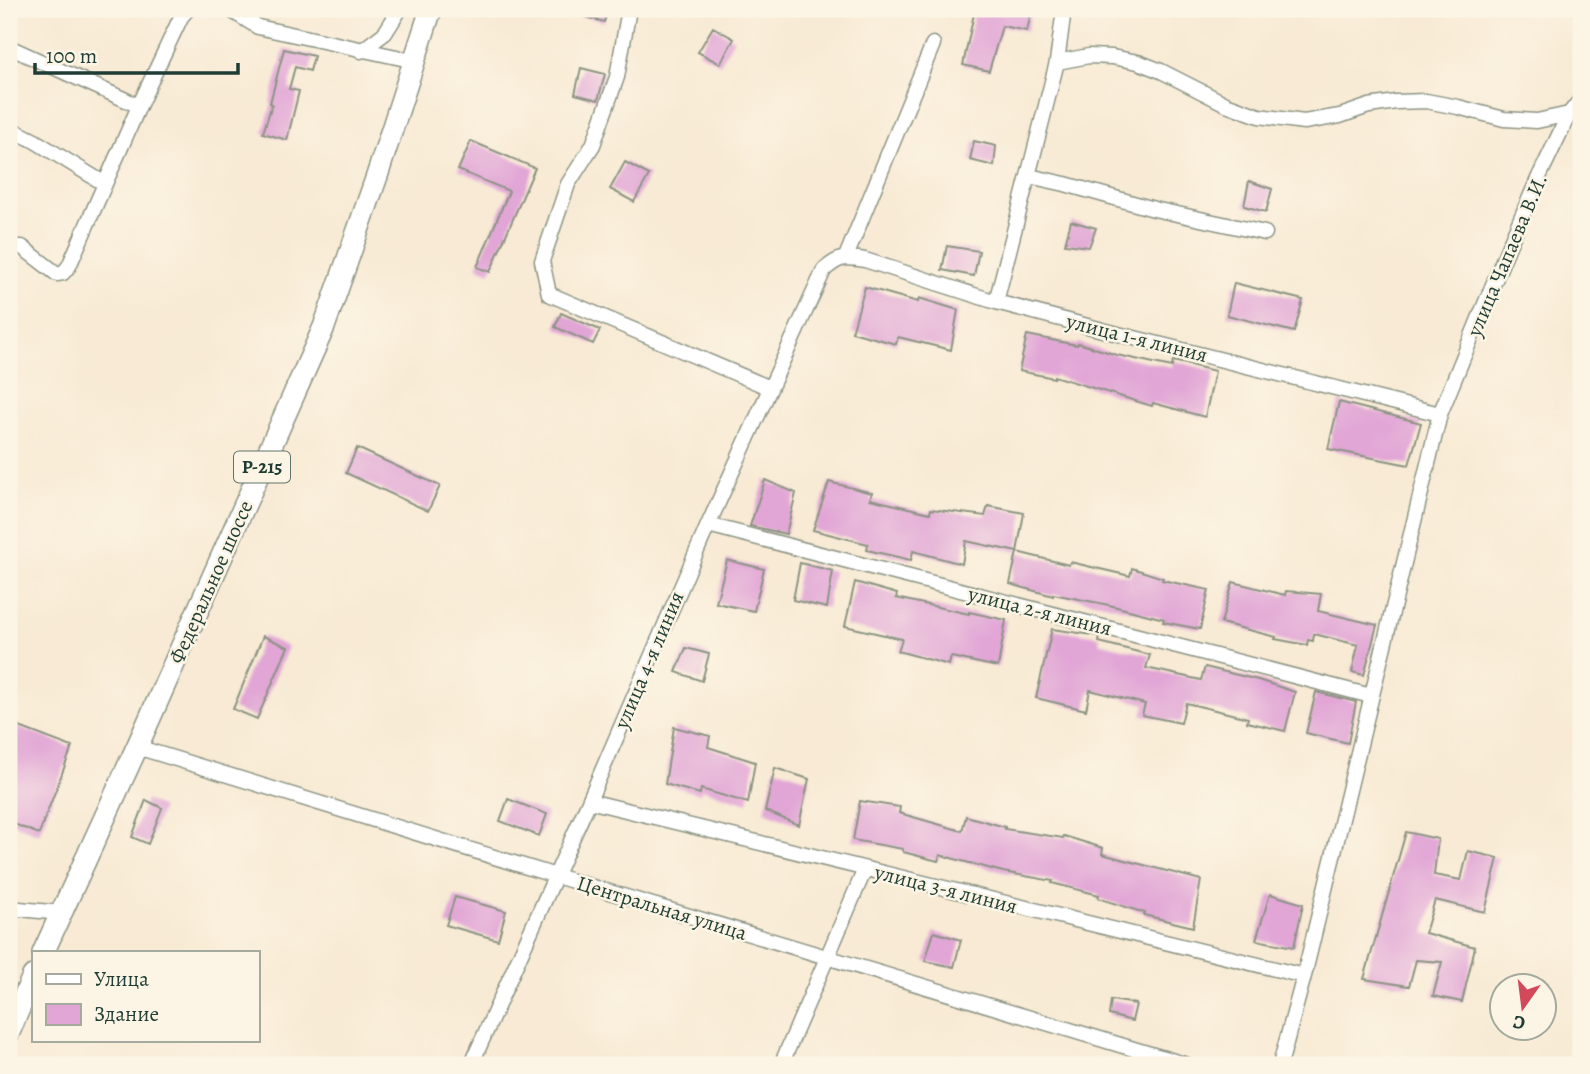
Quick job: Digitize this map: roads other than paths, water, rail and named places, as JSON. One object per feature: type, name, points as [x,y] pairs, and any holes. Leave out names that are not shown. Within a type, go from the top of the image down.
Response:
[{"type":"highway","name":"Федеральное шоссе","points":[[61,913],[324,327],[431,9]]},
{"type":"highway","name":"Р-215","points":[[44,951],[61,913]]},
{"type":"highway","points":[[9,1032],[32,978]]},
{"type":"street","points":[[9,250],[22,247],[57,274],[63,273],[69,266],[139,106],[187,9]]},
{"type":"street","points":[[229,9],[258,27],[415,61]]},
{"type":"street","points":[[361,51],[385,33],[400,9]]},
{"type":"street","points":[[629,9],[617,77],[593,145],[568,184],[542,261],[550,294],[771,388]]},
{"type":"street","points":[[996,302],[1057,62],[1064,9]]},
{"type":"street","name":"улица 4-я линия","points":[[471,1065],[708,525],[824,271],[841,258],[933,44]]},
{"type":"street","points":[[9,47],[139,106]]},
{"type":"street","points":[[1057,62],[1089,56],[1138,62],[1226,104],[1259,116],[1304,122],[1340,116],[1369,106],[1426,101],[1504,119],[1537,121],[1569,114]]},
{"type":"street","name":"улица Чапаева В.И.","points":[[1280,1065],[1440,415],[1538,179],[1569,114],[1581,99]]},
{"type":"street","points":[[9,128],[105,184]]},
{"type":"street","points":[[1029,176],[1154,209],[1265,233]]},
{"type":"street","name":"улица 1-я линия","points":[[841,258],[864,260],[996,302],[1440,415]]},
{"type":"street","name":"улица 2-я линия","points":[[708,525],[1371,696]]},
{"type":"street","name":"Центральная улица","points":[[137,747],[1157,1061],[1187,1065]]},
{"type":"street","name":"улица 3-я линия","points":[[589,801],[1304,976]]},
{"type":"street","points":[[781,1065],[865,869]]},
{"type":"street","points":[[9,908],[61,913]]}]
